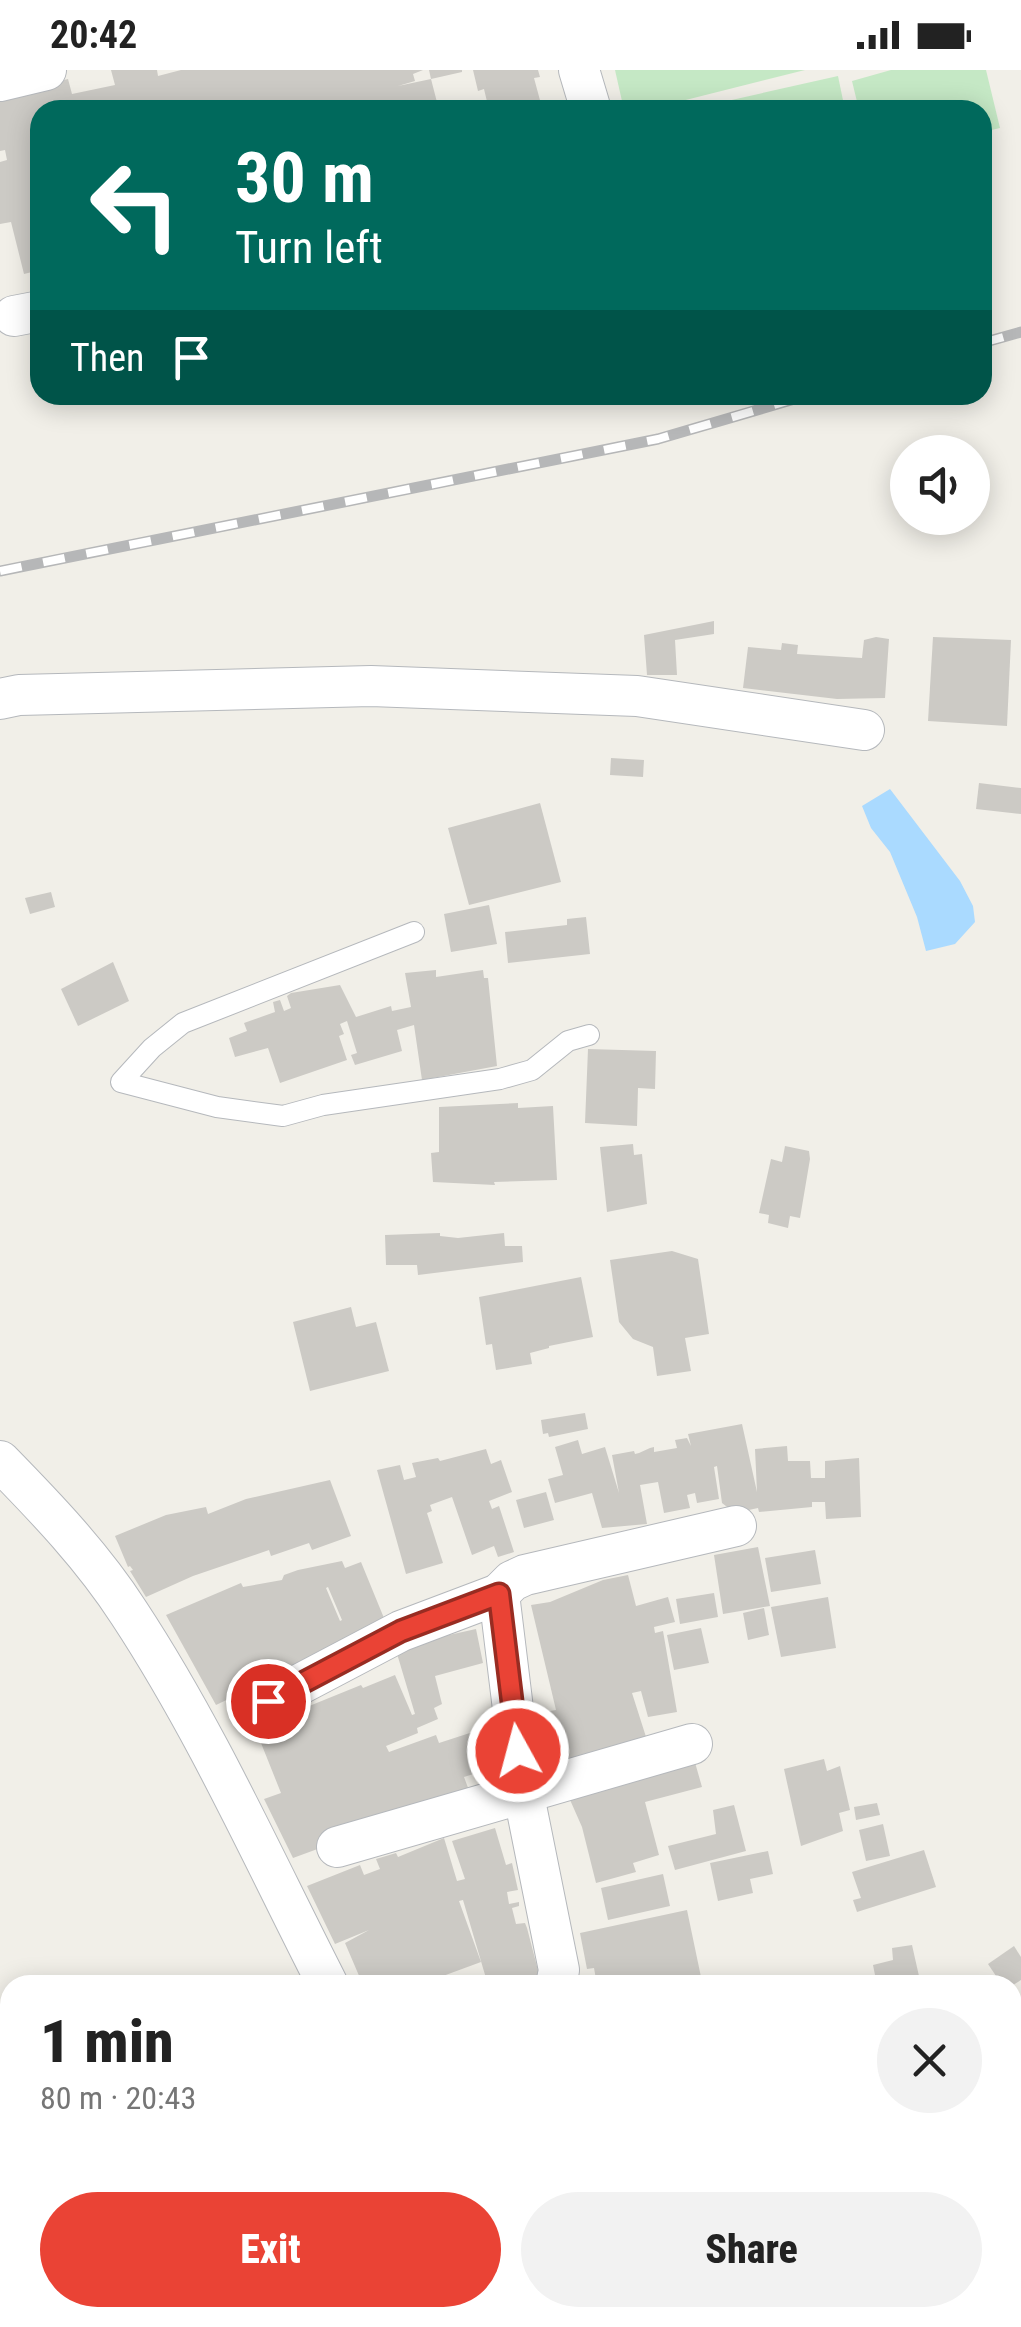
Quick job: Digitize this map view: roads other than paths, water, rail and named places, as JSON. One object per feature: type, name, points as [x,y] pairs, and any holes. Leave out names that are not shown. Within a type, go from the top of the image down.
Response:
[{"type":"street","points":[[0,81],[46,70]]},
{"type":"street","points":[[579,70],[588,100]]},
{"type":"street","points":[[0,699],[19,695],[428,688],[637,696],[864,730]]},
{"type":"street","points":[[0,1461],[52,1514],[128,1610],[181,1697],[323,1975]]},
{"type":"street","points":[[268,1701],[401,1631],[499,1594],[512,1581],[736,1526]]},
{"type":"street","points":[[499,1594],[522,1791],[558,1975]]},
{"type":"street","points":[[337,1847],[692,1744]]},
{"type":"lane","points":[[414,932],[183,1023],[152,1048],[121,1082],[217,1107],[283,1116],[323,1105],[500,1080],[532,1070],[568,1040],[589,1035]]},
{"type":"water","points":[[890,789],[960,881],[973,906],[975,922],[955,944],[926,951],[917,917],[890,852],[871,828],[862,806]]},
{"type":"railway","points":[[992,340],[1021,332]]},
{"type":"railway","points":[[0,571],[658,439],[774,405]]}]
